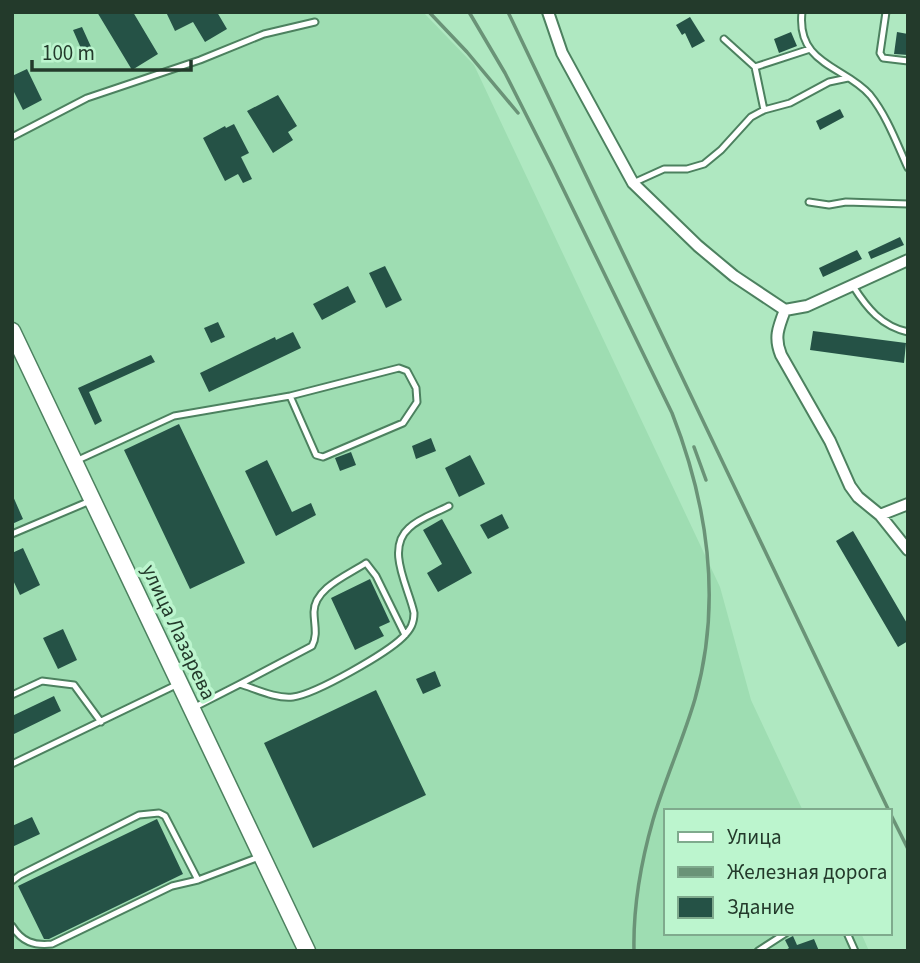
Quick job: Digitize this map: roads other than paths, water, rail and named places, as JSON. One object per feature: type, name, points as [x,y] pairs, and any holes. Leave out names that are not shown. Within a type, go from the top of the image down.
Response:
[{"type":"main road","name":"улица Лазарева","points":[[12,331],[307,951]]},
{"type":"street","points":[[548,12],[562,53],[633,183],[671,223],[725,268],[785,310],[807,306],[908,260]]},
{"type":"street","points":[[785,310],[776,335],[776,345],[781,355],[830,441],[850,486],[858,497],[880,515],[908,550]]},
{"type":"street","points":[[880,515],[908,504]]},
{"type":"lane","points":[[802,12],[802,26],[810,48],[831,69],[868,93],[876,103],[908,168]]},
{"type":"lane","points":[[886,12],[880,53],[883,58],[908,61]]},
{"type":"lane","points":[[12,136],[87,98],[200,60],[264,34],[315,22]]},
{"type":"lane","points":[[724,39],[755,67],[764,110]]},
{"type":"lane","points":[[755,67],[810,48]]},
{"type":"lane","points":[[633,183],[664,169],[687,169],[704,164],[721,150],[751,117],[764,110],[790,103],[829,82],[848,78]]},
{"type":"lane","points":[[809,202],[829,205],[846,202],[908,204]]},
{"type":"lane","points":[[853,286],[868,310],[898,330],[908,332]]},
{"type":"lane","points":[[75,461],[174,416],[290,396],[399,368],[407,371],[416,388],[417,402],[403,423],[323,457],[316,455],[290,396]]},
{"type":"lane","points":[[12,534],[93,500]]},
{"type":"lane","points":[[240,684],[279,696],[301,695],[364,664],[405,635],[414,622],[414,613],[398,553],[404,534],[410,526],[449,506]]},
{"type":"lane","points":[[192,708],[312,646],[316,634],[314,615],[317,598],[366,563],[376,576],[405,635]]},
{"type":"lane","points":[[12,695],[42,681],[74,685],[101,722]]},
{"type":"lane","points":[[12,764],[179,683]]},
{"type":"lane","points":[[12,881],[139,816],[159,813],[165,816],[198,880]]},
{"type":"lane","points":[[12,926],[19,937],[28,942],[52,944],[172,886],[198,880],[262,856]]},
{"type":"lane","points":[[758,951],[783,935]]},
{"type":"lane","points":[[848,935],[855,951]]},
{"type":"railway","points":[[429,12],[518,113]]},
{"type":"railway","points":[[469,12],[505,73],[672,413],[695,483],[702,519],[709,591],[703,663],[695,699],[658,805],[641,868],[636,901],[634,951]]},
{"type":"railway","points":[[508,12],[888,809]]},
{"type":"railway","points":[[694,447],[706,480]]},
{"type":"railway","points":[[892,817],[908,849]]}]
